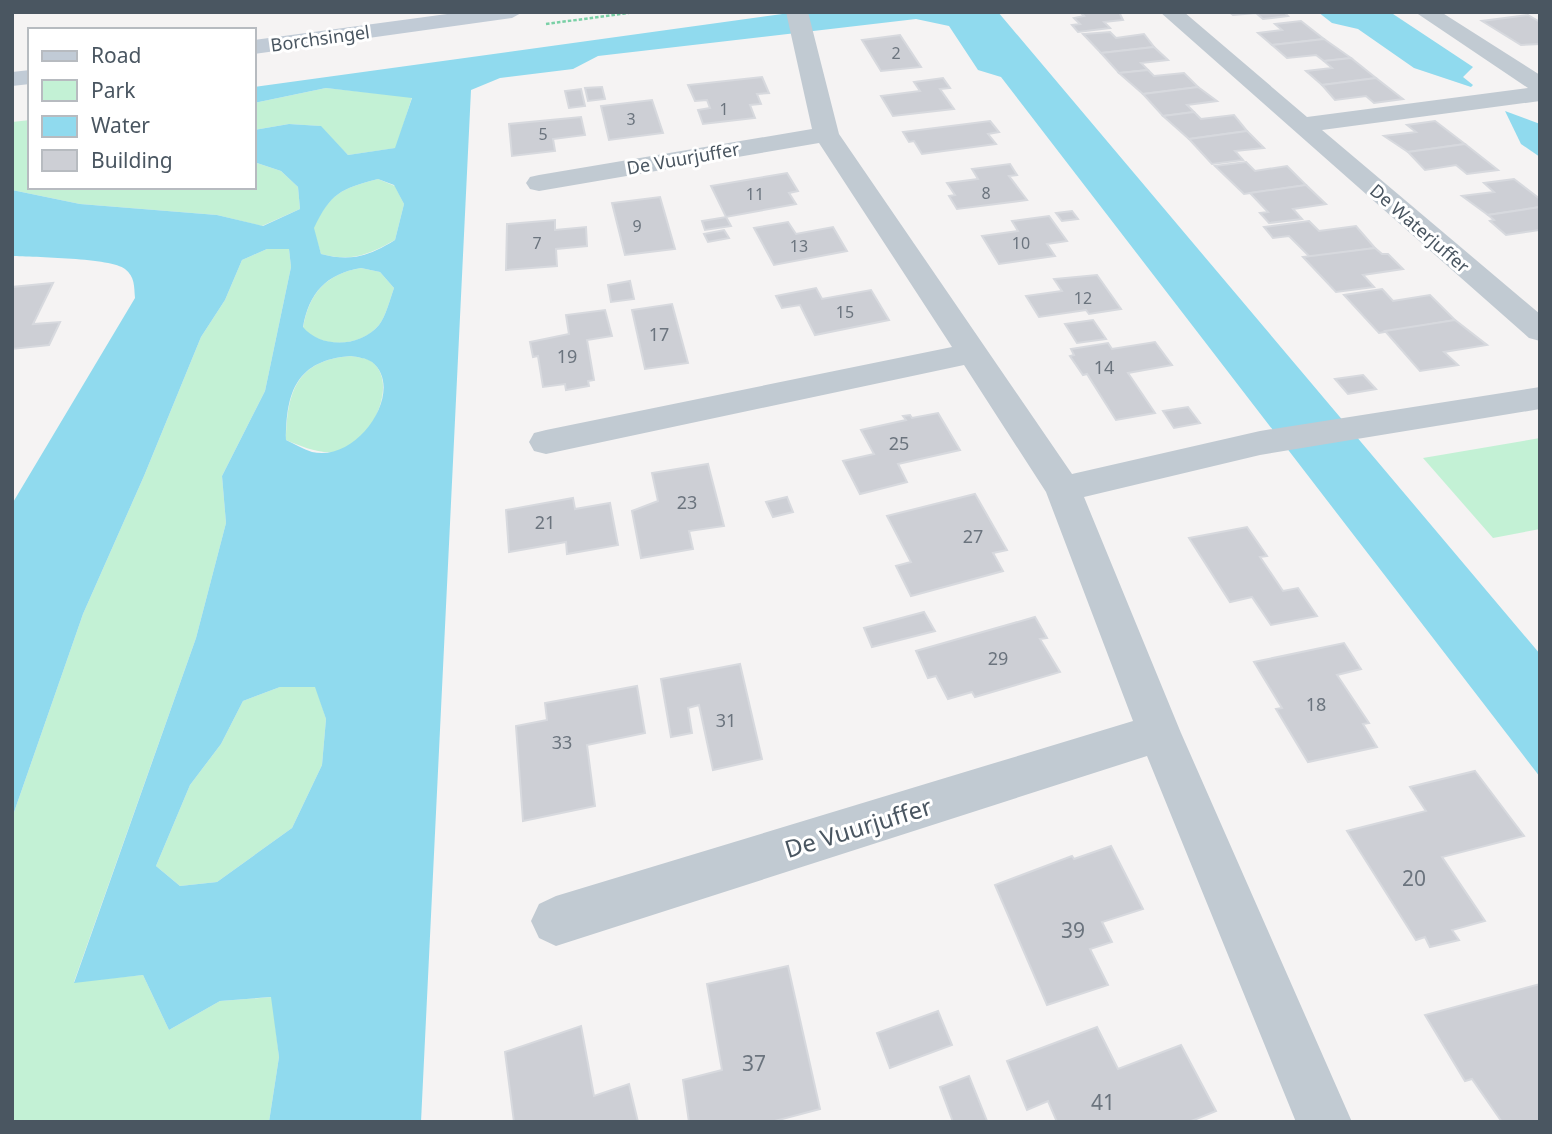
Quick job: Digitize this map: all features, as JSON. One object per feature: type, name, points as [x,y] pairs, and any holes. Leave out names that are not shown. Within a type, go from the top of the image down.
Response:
[{"type":"main road","name":"Borchsingel","points":[[256,47],[512,12]]},
{"type":"street","name":"De Waterjuffer","points":[[1171,12],[1540,331]]},
{"type":"street","points":[[1426,12],[1540,86]]},
{"type":"street","points":[[801,26],[826,134],[1063,489],[1159,733],[1324,1122]]},
{"type":"street","points":[[1301,125],[1540,94]]},
{"type":"street","name":"De Vuurjuffer","points":[[539,183],[826,134]]},
{"type":"street","points":[[546,442],[972,353]]},
{"type":"street","points":[[1063,489],[1260,443],[1540,398]]},
{"type":"street","name":"De Vuurjuffer","points":[[556,921],[1159,733]]},
{"type":"green space","points":[[326,88],[412,97],[396,148],[348,155],[320,126],[289,124],[256,130],[256,103]]},
{"type":"green space","points":[[28,120],[28,189],[256,189],[256,163],[281,171],[298,187],[300,209],[262,226],[217,215],[80,204],[12,190],[12,122]]},
{"type":"green space","points":[[378,179],[395,186],[404,204],[395,240],[359,256],[321,254],[313,228],[325,207],[345,190]]},
{"type":"green space","points":[[267,249],[289,249],[291,267],[265,391],[222,476],[226,523],[196,638],[74,982],[143,975],[169,1030],[220,1001],[272,997],[279,1057],[269,1122],[12,1122],[12,818],[83,614],[201,337],[225,300],[242,260]]},
{"type":"green space","points":[[361,268],[380,272],[394,288],[379,325],[362,338],[341,343],[311,335],[303,328],[315,295],[329,280]]},
{"type":"green space","points":[[351,356],[371,361],[379,370],[383,382],[379,408],[366,432],[348,448],[333,452],[317,451],[286,440],[289,407],[299,381],[307,371],[318,364]]},
{"type":"green space","points":[[1540,438],[1540,529],[1493,538],[1423,458]]},
{"type":"green space","points":[[280,687],[316,687],[326,719],[322,765],[292,828],[217,882],[180,886],[156,866],[190,785],[221,744],[243,701]]},
{"type":"water","points":[[797,12],[998,12],[1540,654],[1540,777],[1001,77],[978,70],[949,26],[916,19],[598,56],[573,69],[500,78],[471,90],[421,1122],[269,1122],[279,1057],[271,997],[220,1001],[169,1030],[143,975],[74,983],[196,638],[226,523],[222,476],[265,391],[291,267],[289,249],[267,249],[242,260],[225,300],[201,337],[83,614],[12,818],[12,504],[135,298],[131,275],[117,265],[72,259],[12,256],[12,190],[80,204],[217,215],[263,226],[300,209],[298,187],[281,171],[256,163],[256,130],[289,124],[321,126],[348,155],[395,148],[412,98],[326,88],[256,103],[256,87]],"holes":[[[378,179],[394,185],[404,204],[395,240],[360,256],[321,254],[314,228],[326,207],[338,194]],[[361,268],[380,272],[394,288],[379,325],[362,338],[352,341],[330,342],[311,334],[303,327],[310,304],[321,287],[338,275]],[[351,356],[372,362],[381,374],[384,389],[372,421],[361,435],[346,446],[329,452],[312,452],[286,440],[289,407],[298,381],[318,364]],[[280,687],[315,687],[326,719],[322,765],[292,828],[217,882],[180,886],[156,866],[190,785],[221,744],[243,701]]]},
{"type":"water","points":[[1318,12],[1390,12],[1473,67],[1463,77],[1473,85],[1471,87],[1414,68],[1358,29],[1332,23]]},
{"type":"water","points":[[1505,111],[1540,124],[1540,157],[1521,144]]},
{"type":"building","points":[[1080,12],[1119,12],[1123,20],[1104,22],[1110,28],[1078,32],[1072,25],[1080,24],[1074,18],[1084,16]]},
{"type":"building","points":[[1229,12],[1284,12],[1288,16],[1263,19],[1256,13],[1233,15]]},
{"type":"building","points":[[1528,15],[1540,22],[1540,44],[1521,45],[1482,21]]},
{"type":"building","points":[[1301,21],[1324,39],[1272,45],[1258,33],[1282,30],[1275,24]]},
{"type":"building","points":[[1110,32],[1116,38],[1144,34],[1154,47],[1101,53],[1083,34]]},
{"type":"building","points":[[900,35],[921,67],[881,71],[862,40]]},
{"type":"building","points":[[1324,39],[1351,58],[1324,61],[1316,55],[1287,58],[1272,45]]},
{"type":"building","points":[[1154,47],[1168,60],[1141,63],[1148,70],[1119,73],[1101,53]]},
{"type":"building","points":[[1351,58],[1376,78],[1322,85],[1306,71],[1332,68],[1324,61]]},
{"type":"building","points":[[1148,70],[1154,76],[1184,73],[1198,87],[1143,94],[1119,73]]},
{"type":"building","points":[[762,77],[769,93],[757,94],[761,104],[750,105],[755,118],[703,124],[698,110],[710,108],[707,100],[695,101],[688,85]]},
{"type":"building","points":[[943,78],[950,88],[940,89],[954,109],[893,116],[881,96],[920,91],[914,82]]},
{"type":"building","points":[[1376,78],[1403,99],[1374,103],[1366,96],[1335,100],[1322,85]]},
{"type":"building","points":[[602,87],[605,99],[588,101],[585,88]]},
{"type":"building","points":[[1198,87],[1217,101],[1187,105],[1194,112],[1163,116],[1143,94]]},
{"type":"building","points":[[581,89],[585,106],[569,108],[565,91]]},
{"type":"building","points":[[652,100],[663,133],[609,140],[601,106]]},
{"type":"building","points":[[1194,112],[1201,119],[1234,115],[1247,131],[1189,139],[1163,116]]},
{"type":"building","points":[[581,117],[585,135],[553,139],[555,151],[512,156],[509,124]]},
{"type":"building","points":[[990,121],[999,132],[988,134],[996,144],[922,154],[914,141],[909,142],[903,132]]},
{"type":"building","points":[[1435,121],[1465,144],[1408,152],[1384,136],[1416,132],[1407,125]]},
{"type":"building","points":[[1247,131],[1264,148],[1235,151],[1243,160],[1212,164],[1189,139]]},
{"type":"building","points":[[1465,144],[1498,170],[1467,174],[1456,165],[1425,170],[1408,152]]},
{"type":"building","points":[[1246,162],[1255,171],[1287,166],[1306,185],[1244,194],[1215,166]]},
{"type":"building","points":[[1010,164],[1017,175],[1009,176],[1027,200],[957,209],[949,196],[955,195],[947,183],[978,179],[972,169]]},
{"type":"building","points":[[787,173],[798,191],[789,193],[796,204],[726,217],[711,186]]},
{"type":"building","points":[[1514,179],[1540,199],[1540,207],[1488,215],[1462,196],[1494,192],[1484,183]]},
{"type":"building","points":[[1306,185],[1326,204],[1293,209],[1302,219],[1269,223],[1260,213],[1268,212],[1250,193]]},
{"type":"building","points":[[660,197],[675,249],[625,255],[612,203]]},
{"type":"building","points":[[1540,207],[1540,230],[1506,235],[1490,221],[1494,220],[1488,215]]},
{"type":"building","points":[[1072,211],[1078,219],[1062,221],[1056,213]]},
{"type":"building","points":[[1049,216],[1067,241],[1047,244],[1055,256],[999,264],[982,236],[1018,231],[1012,221]]},
{"type":"building","points":[[726,217],[731,226],[705,230],[702,221]]},
{"type":"building","points":[[555,220],[555,230],[586,227],[587,246],[556,249],[557,266],[506,270],[507,224]]},
{"type":"building","points":[[1309,221],[1319,231],[1356,226],[1375,248],[1310,257],[1289,236],[1273,238],[1264,227]]},
{"type":"building","points":[[788,222],[796,234],[833,227],[847,251],[774,265],[754,228]]},
{"type":"building","points":[[724,230],[729,238],[708,242],[704,234]]},
{"type":"building","points":[[1375,248],[1382,254],[1388,254],[1403,269],[1363,275],[1374,287],[1336,292],[1303,257]]},
{"type":"building","points":[[1097,275],[1121,309],[1089,314],[1086,310],[1039,317],[1026,296],[1062,291],[1054,279]]},
{"type":"building","points":[[630,281],[634,299],[611,302],[608,285]]},
{"type":"building","points":[[53,283],[33,324],[60,322],[49,345],[12,349],[12,287]]},
{"type":"building","points":[[816,288],[822,299],[871,290],[889,320],[815,335],[800,305],[782,308],[776,296]]},
{"type":"building","points":[[1382,289],[1393,301],[1430,295],[1455,320],[1379,333],[1344,295]]},
{"type":"building","points":[[672,304],[688,363],[645,369],[632,310]]},
{"type":"building","points":[[605,310],[612,336],[587,340],[594,380],[588,381],[589,386],[566,390],[565,384],[543,387],[538,356],[533,357],[530,342],[569,334],[566,315]]},
{"type":"building","points":[[1093,320],[1106,339],[1077,343],[1065,324]]},
{"type":"building","points":[[1455,320],[1487,345],[1444,352],[1458,365],[1420,371],[1385,331]]},
{"type":"building","points":[[1155,342],[1172,365],[1128,373],[1155,413],[1116,420],[1087,374],[1083,375],[1070,356],[1074,355],[1071,349],[1108,343],[1112,349]]},
{"type":"building","points":[[1363,375],[1376,389],[1348,394],[1335,379]]},
{"type":"building","points":[[1188,407],[1200,423],[1174,428],[1163,411]]},
{"type":"building","points":[[938,413],[960,450],[898,464],[907,482],[860,494],[843,461],[874,454],[861,430],[906,420],[903,416],[910,415],[912,418]]},
{"type":"building","points":[[708,464],[724,526],[689,531],[693,549],[641,558],[632,511],[658,501],[652,473]]},
{"type":"building","points":[[975,494],[1007,550],[993,553],[1003,571],[911,596],[896,566],[911,562],[887,516]]},
{"type":"building","points":[[787,497],[793,512],[773,517],[766,502]]},
{"type":"building","points":[[573,498],[575,509],[610,503],[618,545],[567,554],[566,542],[509,552],[506,510]]},
{"type":"building","points":[[1247,527],[1267,556],[1260,557],[1283,591],[1298,588],[1317,616],[1271,625],[1252,597],[1230,602],[1189,538]]},
{"type":"building","points":[[924,612],[935,631],[872,647],[864,628]]},
{"type":"building","points":[[1035,617],[1047,638],[1040,639],[1060,672],[975,697],[972,692],[948,699],[936,676],[928,678],[916,651]]},
{"type":"building","points":[[1344,643],[1361,669],[1337,675],[1369,723],[1363,724],[1377,747],[1308,762],[1276,709],[1282,708],[1254,662]]},
{"type":"building","points":[[740,664],[762,759],[713,770],[699,705],[688,708],[692,733],[671,737],[661,679]]},
{"type":"building","points":[[637,686],[645,733],[587,745],[595,806],[523,821],[516,726],[547,720],[545,703]]},
{"type":"building","points":[[1475,771],[1524,836],[1442,857],[1485,921],[1452,930],[1459,940],[1430,947],[1425,937],[1416,940],[1347,831],[1426,811],[1410,787]]},
{"type":"building","points":[[1111,846],[1143,909],[1102,922],[1112,942],[1090,949],[1108,985],[1047,1005],[995,885],[1072,856],[1074,859]]},
{"type":"building","points":[[788,966],[820,1109],[771,1122],[689,1122],[683,1080],[722,1070],[707,984]]},
{"type":"building","points":[[1540,984],[1540,1122],[1502,1122],[1472,1079],[1465,1081],[1425,1015]]},
{"type":"building","points":[[938,1011],[952,1045],[890,1068],[877,1033]]},
{"type":"building","points":[[581,1026],[594,1096],[629,1084],[638,1122],[514,1122],[505,1052]]},
{"type":"building","points":[[1097,1027],[1118,1069],[1181,1045],[1216,1111],[1189,1122],[1057,1122],[1048,1101],[1027,1110],[1007,1061]]},
{"type":"building","points":[[969,1076],[987,1121],[953,1122],[940,1087]]}]
